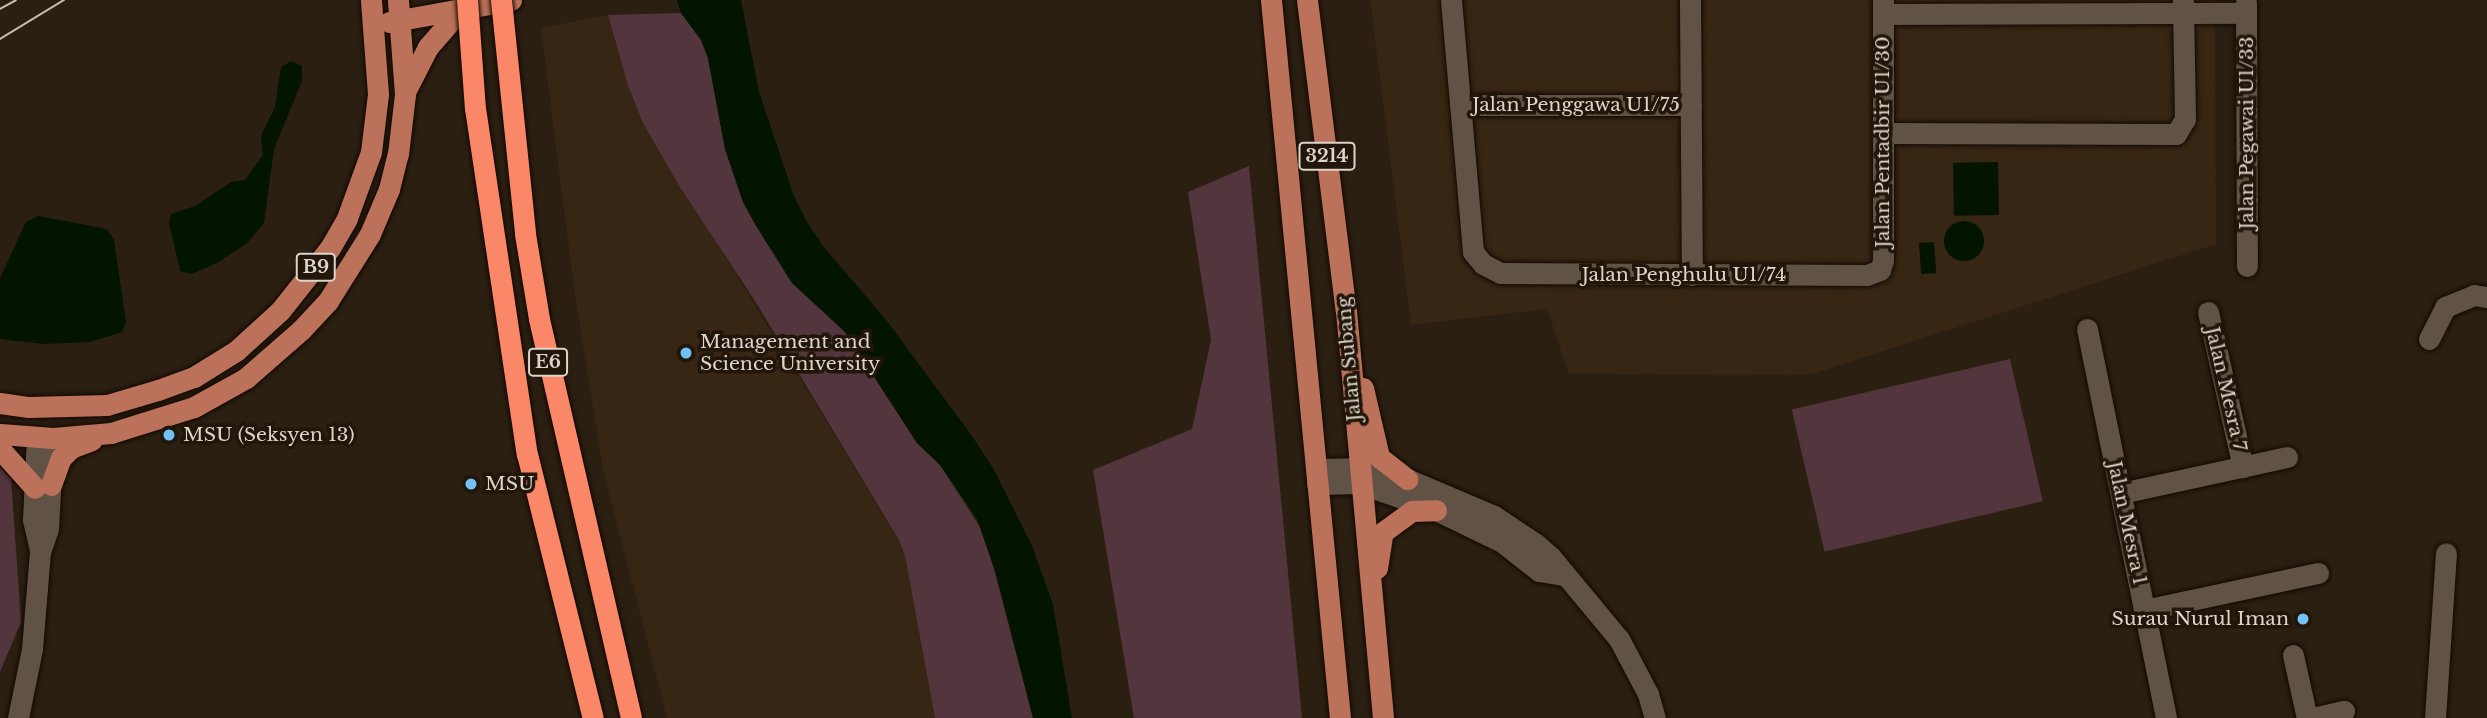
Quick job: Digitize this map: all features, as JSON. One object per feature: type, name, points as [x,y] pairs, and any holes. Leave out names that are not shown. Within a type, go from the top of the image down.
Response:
[{"type":"highway","name":"E6","points":[[501,0],[525,234],[539,319],[631,718]]},
{"type":"highway","name":"E6","points":[[464,5],[475,108],[527,454],[593,718]]},
{"type":"main road","points":[[376,7],[399,10],[511,0]]},
{"type":"main road","points":[[1255,0],[1276,63]]},
{"type":"main road","name":"3214","points":[[1270,0],[1340,718]]},
{"type":"main road","name":"Jalan Subang","points":[[1307,0],[1346,311],[1358,475],[1383,718]]},
{"type":"main road","points":[[405,94],[412,74],[428,47],[464,5]]},
{"type":"main road","name":"B9","points":[[0,403],[29,407],[107,404],[194,377],[236,351],[280,311],[330,248],[346,218],[371,152],[378,94],[376,7]]},
{"type":"main road","name":"B9","points":[[0,434],[111,433],[194,407],[246,379],[301,330],[328,301],[370,234],[389,189],[398,154],[405,94],[399,10]]},
{"type":"main road","points":[[1346,311],[1379,457],[1407,479]]},
{"type":"main road","points":[[0,413],[45,432],[107,404]]},
{"type":"main road","points":[[0,449],[43,487],[61,458],[71,448],[111,433]]},
{"type":"main road","points":[[1373,633],[1378,548],[1383,532],[1412,511],[1436,510]]},
{"type":"street","points":[[1451,0],[1460,105]]},
{"type":"street","points":[[1690,0],[1692,275]]},
{"type":"street","points":[[1883,7],[2246,7]]},
{"type":"street","name":"Jalan Pentadbir U1/30","points":[[1867,275],[1880,270],[1883,260],[1883,7]]},
{"type":"street","points":[[1883,133],[2176,134],[2185,119],[2183,7]]},
{"type":"street","name":"Jalan Pegawai U1/33","points":[[2246,7],[2247,266]]},
{"type":"street","name":"Jalan Penggawa U1/75","points":[[1460,105],[1691,105]]},
{"type":"street","name":"Jalan Penghulu U1/74","points":[[1460,105],[1473,252],[1483,264],[1501,273],[1867,275]]},
{"type":"street","points":[[2429,339],[2445,307],[2474,295],[2487,297]]},
{"type":"street","name":"Jalan Mesra 7","points":[[2208,312],[2243,467]]},
{"type":"street","name":"Jalan Mesra 1","points":[[2087,328],[2166,718]]},
{"type":"street","points":[[18,718],[32,649],[40,552],[48,529],[43,487],[45,432]]},
{"type":"street","points":[[2120,493],[2287,457]]},
{"type":"street","points":[[1317,477],[1358,475],[1372,468],[1407,479],[1494,516],[1550,556],[1563,575],[1619,639],[1648,694],[1655,718]]},
{"type":"street","points":[[1358,475],[1502,542],[1539,571],[1563,575]]},
{"type":"street","points":[[2435,718],[2446,553]]},
{"type":"street","points":[[2144,610],[2318,573]]},
{"type":"street","points":[[2293,656],[2307,718]]},
{"type":"street","points":[[2313,718],[2344,711]]},
{"type":"shaded area","points":[[677,0],[741,0],[759,92],[794,196],[807,222],[823,246],[887,321],[972,436],[993,468],[1032,546],[1053,604],[1072,718],[1033,718],[996,574],[977,519],[940,465],[917,443],[845,332],[792,283],[755,224],[743,202],[725,149],[708,58],[701,40],[681,13]]},
{"type":"shaded area","points":[[1370,0],[2215,0],[2216,244],[1809,375],[1569,374],[1547,309],[1411,325]]},
{"type":"shaded area","points":[[681,13],[701,40],[708,58],[725,149],[743,202],[755,224],[792,283],[845,332],[917,443],[940,465],[985,535],[1033,718],[935,718],[905,556],[899,540],[755,301],[680,187],[643,123],[628,86],[608,15]]},
{"type":"shaded area","name":"Management and Science University","points":[[608,15],[628,86],[643,123],[899,540],[905,556],[935,718],[667,718],[603,469],[575,296],[541,28]]},
{"type":"shaded area","points":[[291,61],[302,66],[302,81],[274,149],[264,223],[247,243],[217,263],[192,274],[180,271],[169,223],[171,214],[195,206],[231,182],[245,180],[263,155],[261,135],[275,107],[281,67]]},
{"type":"shaded area","points":[[1998,162],[1999,215],[1954,216],[1953,163]]},
{"type":"shaded area","points":[[1249,166],[1302,718],[1134,718],[1093,470],[1192,429],[1211,340],[1188,192]]},
{"type":"shaded area","points":[[38,216],[107,229],[114,240],[126,322],[122,332],[90,342],[44,344],[0,339],[0,278],[26,222]]},
{"type":"shaded area","points":[[1964,221],[1978,227],[1984,241],[1978,255],[1964,261],[1950,255],[1944,241],[1950,227]]},
{"type":"shaded area","points":[[1934,242],[1936,273],[1921,274],[1919,243]]},
{"type":"shaded area","points":[[2010,359],[2043,501],[1825,552],[1792,409]]},
{"type":"shaded area","points":[[0,467],[11,479],[21,622],[0,672]]},
{"type":"tram line","points":[[0,9],[16,0]]},
{"type":"tram line","points":[[0,39],[64,0]]},
{"type":"place","name":"Management and Science University","points":[[686,353]]},
{"type":"place","name":"MSU (Seksyen 13)","points":[[169,435]]},
{"type":"place","name":"MSU","points":[[471,484]]},
{"type":"place","name":"Surau Nurul Iman","points":[[2303,619]]}]
